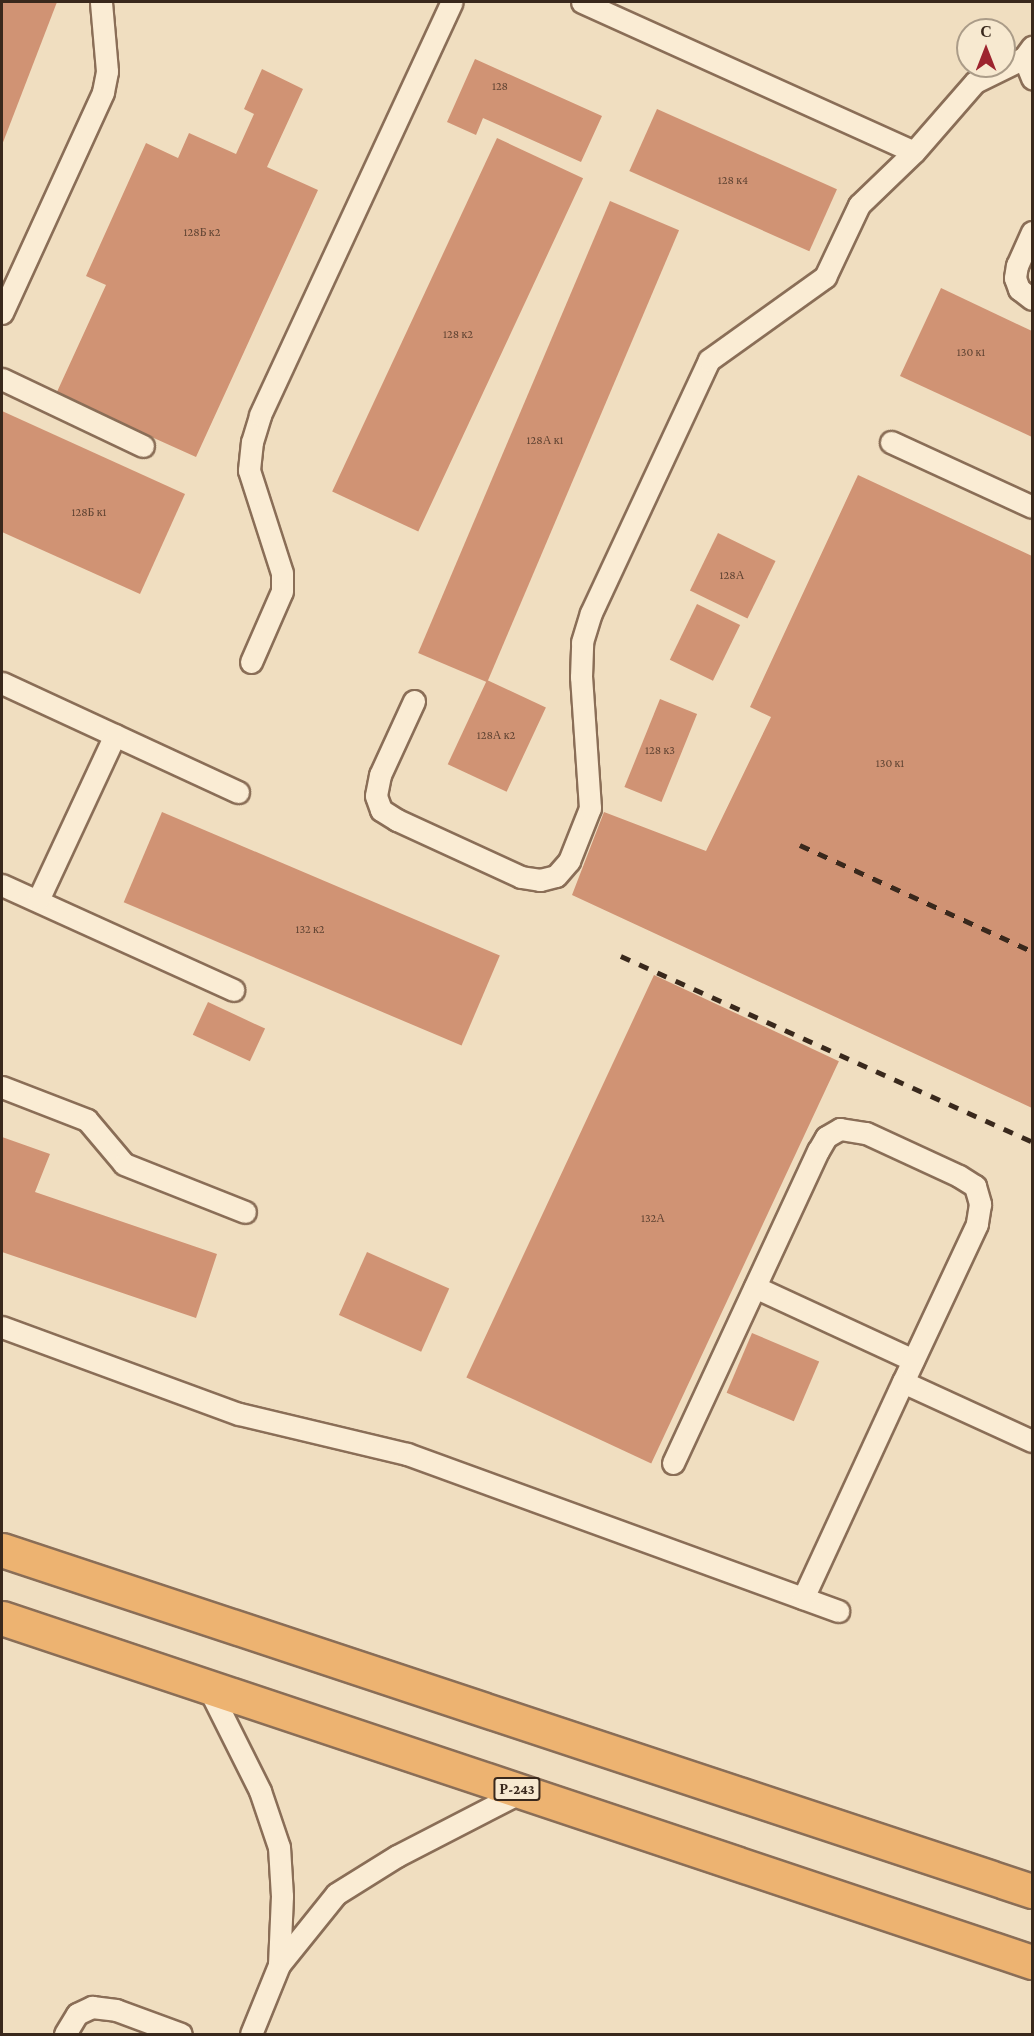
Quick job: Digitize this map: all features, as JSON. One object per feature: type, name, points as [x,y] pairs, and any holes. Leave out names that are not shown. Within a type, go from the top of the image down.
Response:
[{"type":"highway","points":[[2,1550],[1032,1891]]},
{"type":"highway","name":"Р-243","points":[[2,1618],[1032,1962]]},
{"type":"lane","points":[[2,313],[103,92],[107,71],[101,2]]},
{"type":"lane","points":[[251,662],[282,591],[282,573],[249,470],[260,415],[452,2]]},
{"type":"lane","points":[[582,2],[914,152]]},
{"type":"lane","points":[[414,701],[380,775],[376,796],[381,810],[397,820],[521,877],[540,880],[556,876],[568,861],[590,808],[581,677],[582,642],[591,613],[709,360],[825,277],[859,205],[914,152],[975,82],[1028,52],[1032,78]]},
{"type":"lane","points":[[1032,231],[1017,265],[1015,278],[1019,290],[1032,299]]},
{"type":"lane","points":[[2,379],[144,446]]},
{"type":"lane","points":[[891,442],[1032,507]]},
{"type":"lane","points":[[2,683],[238,792]]},
{"type":"lane","points":[[38,900],[114,735]]},
{"type":"lane","points":[[2,885],[233,990]]},
{"type":"lane","points":[[2,1087],[87,1120],[124,1164],[246,1212]]},
{"type":"lane","points":[[673,1463],[826,1137],[840,1129],[866,1133],[949,1171],[975,1186],[980,1204],[977,1224],[802,1598]]},
{"type":"lane","points":[[755,1287],[913,1360]]},
{"type":"lane","points":[[2,1328],[239,1414],[407,1454],[838,1611]]},
{"type":"lane","points":[[903,1382],[1032,1442]]},
{"type":"lane","points":[[207,1685],[260,1791],[279,1847],[282,1896],[279,1965]]},
{"type":"lane","points":[[251,2034],[279,1965],[336,1894],[397,1856],[523,1791]]},
{"type":"lane","points":[[65,2034],[76,2014],[92,2007],[116,2010],[181,2034]]},
{"type":"building","points":[[2,2],[57,2],[2,145]]},
{"type":"building","points":[[475,59],[602,116],[581,162],[483,118],[476,135],[447,122]]},
{"type":"building","points":[[262,69],[303,89],[267,167],[318,190],[196,457],[56,394],[106,285],[86,276],[146,143],[178,158],[189,133],[236,154],[254,114],[244,109]]},
{"type":"building","points":[[657,109],[837,189],[809,251],[629,171]]},
{"type":"building","points":[[497,138],[583,178],[418,532],[332,491]]},
{"type":"building","points":[[610,201],[679,230],[487,682],[418,653]]},
{"type":"building","points":[[941,288],[1032,331],[1032,437],[900,376]]},
{"type":"building","points":[[2,411],[185,494],[140,594],[2,532]]},
{"type":"building","points":[[858,475],[1032,556],[1032,1108],[572,895],[604,812],[706,851],[771,717],[750,707]]},
{"type":"building","points":[[718,533],[776,561],[747,619],[690,591]]},
{"type":"building","points":[[697,604],[740,625],[713,681],[670,660]]},
{"type":"building","points":[[487,680],[546,707],[507,792],[448,764]]},
{"type":"building","points":[[660,699],[697,714],[661,802],[624,787]]},
{"type":"building","points":[[162,812],[500,955],[462,1046],[124,902]]},
{"type":"building","points":[[654,975],[839,1061],[651,1464],[466,1377]]},
{"type":"building","points":[[208,1002],[265,1029],[250,1061],[193,1035]]},
{"type":"building","points":[[2,1137],[50,1154],[35,1192],[217,1254],[196,1318],[2,1252]]},
{"type":"building","points":[[367,1252],[449,1289],[421,1352],[339,1315]]},
{"type":"building","points":[[752,1333],[819,1362],[794,1421],[727,1393]]},
{"type":"railway","points":[[800,845],[1032,951]]},
{"type":"railway","points":[[621,956],[1032,1142]]}]
